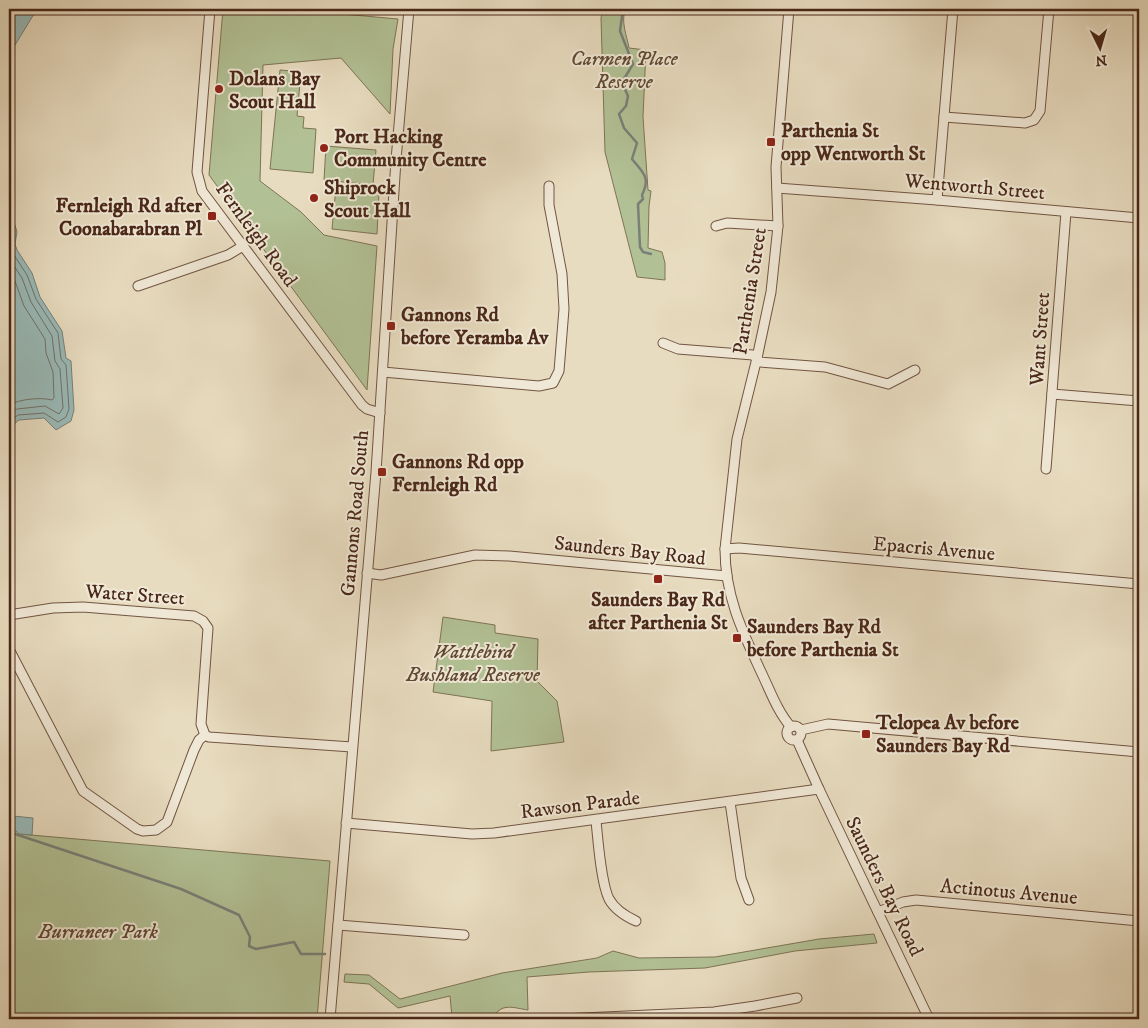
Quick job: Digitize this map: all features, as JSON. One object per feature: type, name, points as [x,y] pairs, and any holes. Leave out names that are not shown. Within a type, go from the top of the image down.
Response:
[{"type":"street","name":"Fernleigh Road","points":[[210,9],[198,138],[198,179],[202,191],[362,405],[366,409],[380,414]]},
{"type":"street","name":"Gannons Road South","points":[[330,1019],[376,472],[396,160],[410,9]]},
{"type":"street","name":"Parthenia Street","points":[[727,576],[725,549],[737,439],[771,292],[778,226],[776,167],[789,9]]},
{"type":"street","points":[[937,200],[953,9]]},
{"type":"street","points":[[944,117],[1025,123],[1034,120],[1040,111],[1043,90],[1049,9]]},
{"type":"street","points":[[383,372],[539,386],[553,383],[560,371],[564,309],[562,274],[549,205],[549,186]]},
{"type":"street","name":"Wentworth Street","points":[[777,188],[1139,218]]},
{"type":"street","name":"Want Street","points":[[1046,469],[1066,212]]},
{"type":"street","points":[[716,226],[727,223],[778,226]]},
{"type":"street","points":[[138,286],[228,255],[243,246]]},
{"type":"street","points":[[663,343],[678,349],[753,356],[760,362],[825,367],[888,384],[915,370]]},
{"type":"street","points":[[1052,394],[1139,401]]},
{"type":"street","name":"Epacris Avenue","points":[[725,549],[740,548],[1139,584]]},
{"type":"street","name":"Saunders Bay Road","points":[[367,573],[381,575],[475,555],[509,556],[727,576],[732,603],[745,640],[785,720],[791,727]]},
{"type":"street","name":"Water Street","points":[[9,615],[53,608],[83,607],[194,616],[203,621],[208,628],[201,724],[205,735]]},
{"type":"street","points":[[9,649],[83,791],[137,829],[143,831],[156,830],[167,822],[194,750],[205,735],[209,737],[352,747]]},
{"type":"street","points":[[801,730],[802,734],[797,740],[792,741],[786,733],[791,727],[795,726],[801,730],[828,724],[1139,752]]},
{"type":"street","name":"Saunders Bay Road","points":[[797,740],[929,1019]]},
{"type":"street","name":"Rawson Parade","points":[[346,823],[479,834],[494,833],[596,821],[819,789]]},
{"type":"street","points":[[730,802],[742,878],[749,900]]},
{"type":"street","points":[[596,821],[605,886],[609,899],[617,910],[626,917],[636,921]]},
{"type":"street","name":"Actinotus Avenue","points":[[878,912],[903,902],[916,900],[1139,921]]},
{"type":"street","points":[[338,925],[464,935]]},
{"type":"street","points":[[561,1019],[671,1017],[755,1006],[797,998]]},
{"type":"green space","points":[[223,9],[287,9],[398,19],[393,49],[390,114],[341,58],[263,65],[260,181],[301,212],[324,235],[377,246],[367,390],[209,175]]},
{"type":"green space","name":"Carmen Place Reserve","points":[[603,9],[626,9],[624,23],[629,48],[646,50],[643,117],[648,190],[651,191],[648,248],[662,252],[665,263],[665,280],[637,277],[605,152],[601,18]]},
{"type":"green space","points":[[280,70],[301,72],[297,116],[304,117],[303,128],[316,129],[313,173],[270,169]]},
{"type":"green space","points":[[326,146],[376,150],[373,185],[324,180]]},
{"type":"green space","points":[[336,187],[379,192],[377,234],[332,229]]},
{"type":"green space","name":"Wattlebird Bushland Reserve","points":[[443,617],[495,625],[495,633],[538,639],[537,681],[557,701],[564,742],[491,751],[492,701],[433,692]]},
{"type":"green space","name":"Burraneer Park","points":[[11,826],[19,834],[330,861],[317,1019],[9,1019],[9,828]]},
{"type":"green space","points":[[874,934],[877,943],[795,951],[705,968],[589,972],[527,977],[528,1010],[508,1007],[500,1010],[493,1018],[452,1017],[450,996],[398,1008],[369,984],[344,982],[345,974],[369,975],[400,999],[502,973],[597,958],[613,951],[639,958],[715,957],[819,939]]},
{"type":"water","points":[[9,9],[37,9],[9,55]]},
{"type":"water","points":[[15,225],[17,232],[15,244],[17,250],[32,273],[40,297],[62,331],[66,358],[71,361],[74,410],[71,421],[56,430],[44,418],[19,420],[9,428],[9,227]]},
{"type":"water","points":[[9,789],[14,790],[13,816],[33,818],[32,835],[19,834],[11,826],[9,828]]},
{"type":"waterway","points":[[623,9],[620,31],[633,64],[624,79],[623,85],[628,96],[626,106],[619,114],[624,128],[637,143],[632,159],[646,179],[642,195],[643,199],[638,204],[640,247],[643,252],[651,254]]},
{"type":"waterway","points":[[9,832],[181,889],[239,915],[250,937],[249,946],[256,949],[294,942],[301,954],[325,954]]},
{"type":"place","name":"Dolans Bay Scout Hall","points":[[219,89]]},
{"type":"place","name":"Parthenia St opp Wentworth St","points":[[771,142]]},
{"type":"place","name":"Port Hacking Community Centre","points":[[324,148]]},
{"type":"place","name":"Shiprock Scout Hall","points":[[314,198]]},
{"type":"place","name":"Fernleigh Rd after Coonabarabran Pl","points":[[212,216]]},
{"type":"place","name":"Gannons Rd before Yeramba Av","points":[[391,326]]},
{"type":"place","name":"Gannons Rd opp Fernleigh Rd","points":[[382,472]]},
{"type":"place","name":"Saunders Bay Rd after Parthenia St","points":[[658,579]]},
{"type":"place","name":"Saunders Bay Rd before Parthenia St","points":[[737,638]]},
{"type":"place","name":"Telopea Av before Saunders Bay Rd","points":[[866,734]]}]
